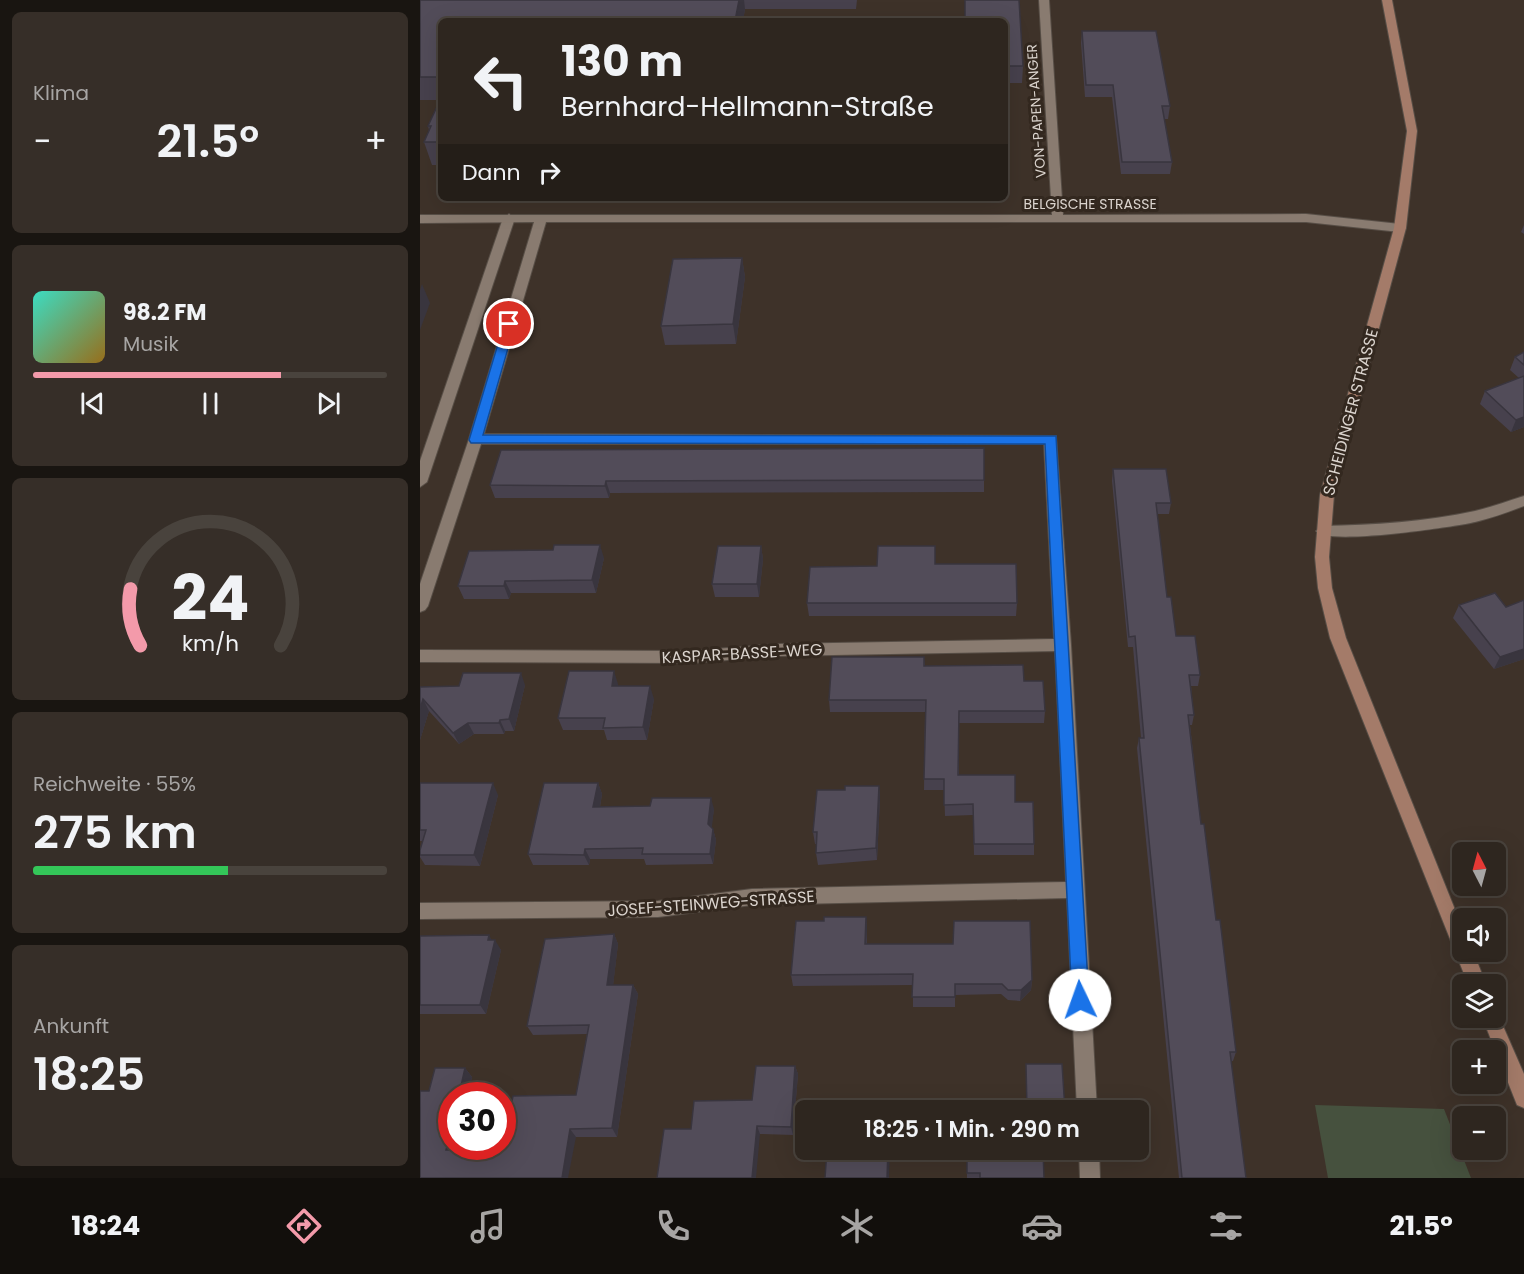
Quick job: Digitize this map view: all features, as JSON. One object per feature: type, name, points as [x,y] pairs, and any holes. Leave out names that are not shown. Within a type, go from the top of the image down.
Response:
[{"type":"main road","name":"SCHEIDINGER STRASSE","points":[[1387,0],[1412,131],[1400,228],[1327,495],[1323,531],[1325,588],[1338,638],[1452,922]]},
{"type":"main road","points":[[1495,1028],[1524,1098]]},
{"type":"street","name":"VON-PAPEN-ANGER","points":[[1044,0],[1058,220]]},
{"type":"street","points":[[420,482],[509,218]]},
{"type":"street","points":[[420,606],[476,440],[541,218]]},
{"type":"street","name":"BELGISCHE STRASSE","points":[[420,219],[1306,218],[1400,228]]},
{"type":"street","points":[[476,440],[1052,439],[1086,1100]]},
{"type":"street","points":[[1323,531],[1389,530],[1450,521],[1522,505]]},
{"type":"street","name":"KASPAR-BASSE-WEG","points":[[420,656],[691,657],[777,650],[1063,645]]},
{"type":"street","name":"JOSEF-STEINWEG-STRASSE","points":[[420,911],[658,909],[752,897],[1074,890]]},
{"type":"street","points":[[1089,1160],[1090,1178]]},
{"type":"green space","points":[[1315,1105],[1444,1109],[1452,1129],[1452,1160],[1464,1160],[1471,1178],[1328,1178]]},
{"type":"building","points":[[420,0],[739,0],[736,18],[438,18],[438,77],[420,77]]},
{"type":"building","points":[[965,0],[1019,0],[1023,66],[1008,66],[1008,18],[965,18]]},
{"type":"building","points":[[1082,31],[1156,31],[1170,106],[1162,106],[1172,162],[1122,162],[1113,85],[1086,85]]},
{"type":"building","points":[[438,104],[438,142],[424,142],[431,126],[428,126]]},
{"type":"building","points":[[742,258],[733,324],[661,326],[673,259]]},
{"type":"building","points":[[1524,352],[1524,365],[1515,357]]},
{"type":"building","points":[[1524,376],[1524,417],[1516,420],[1485,391]]},
{"type":"building","points":[[984,448],[984,480],[606,481],[605,486],[490,485],[501,450]]},
{"type":"building","points":[[1113,469],[1166,469],[1171,503],[1156,503],[1167,597],[1171,597],[1176,636],[1195,636],[1200,675],[1189,675],[1194,715],[1188,715],[1201,824],[1204,824],[1216,920],[1220,920],[1236,1052],[1230,1052],[1246,1178],[1182,1178],[1139,738],[1144,738],[1135,636],[1129,637]]},
{"type":"building","points":[[554,545],[600,545],[592,580],[505,581],[504,586],[458,586],[469,551],[553,550]]},
{"type":"building","points":[[718,546],[761,546],[757,584],[712,584]]},
{"type":"building","points":[[878,546],[935,546],[935,564],[1016,564],[1017,603],[807,603],[810,567],[877,566]]},
{"type":"building","points":[[1495,593],[1506,607],[1524,600],[1524,649],[1500,657],[1459,605]]},
{"type":"building","points":[[832,657],[924,657],[924,666],[1023,665],[1024,681],[1043,681],[1045,711],[959,711],[958,775],[1015,775],[1015,802],[1033,802],[1034,844],[974,844],[973,804],[944,805],[944,779],[924,779],[926,700],[829,700]]},
{"type":"building","points":[[569,671],[614,671],[612,686],[650,686],[643,727],[603,728],[605,718],[558,718]]},
{"type":"building","points":[[463,673],[521,673],[509,719],[500,720],[499,723],[468,723],[453,733],[423,699],[420,709],[420,687],[459,686]]},
{"type":"building","points":[[420,783],[493,783],[474,855],[420,855],[426,830],[420,830]]},
{"type":"building","points":[[544,783],[598,783],[593,807],[650,806],[652,798],[711,798],[708,824],[713,829],[710,854],[642,854],[643,848],[585,849],[584,855],[528,854]]},
{"type":"building","points":[[845,786],[879,786],[876,848],[816,853],[817,832],[813,832],[817,790],[845,790]]},
{"type":"building","points":[[824,917],[866,917],[865,944],[953,944],[954,921],[1030,921],[1032,980],[1021,990],[1008,990],[1002,984],[955,984],[955,997],[912,997],[913,974],[791,975],[796,921],[824,921]]},
{"type":"building","points":[[614,934],[607,985],[633,985],[612,1128],[570,1129],[562,1178],[420,1178],[420,1091],[429,1091],[435,1068],[465,1068],[462,1082],[438,1082],[438,1160],[516,1160],[516,1096],[576,1095],[589,1025],[527,1026],[545,939]]},
{"type":"building","points":[[489,935],[488,940],[495,940],[480,1005],[420,1005],[420,936]]},
{"type":"building","points":[[1026,1064],[1062,1064],[1064,1100],[1027,1100]]},
{"type":"building","points":[[756,1066],[795,1066],[791,1127],[757,1126],[752,1178],[657,1178],[664,1129],[691,1129],[694,1101],[752,1100]]},
{"type":"building","points":[[826,1160],[888,1160],[887,1178],[825,1178]]},
{"type":"building","points":[[967,1160],[1043,1160],[1044,1178],[980,1178],[980,1173],[967,1173]]},
{"type":"route","points":[[509,324],[476,440],[1052,439],[1080,1000]]}]
